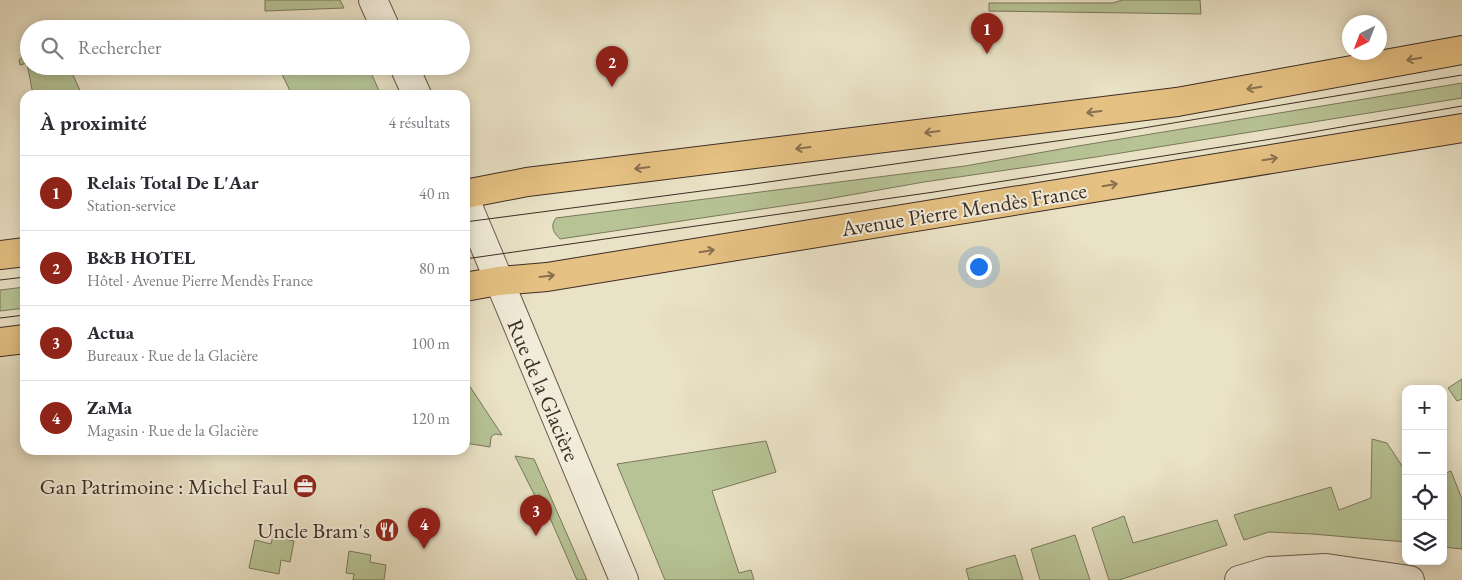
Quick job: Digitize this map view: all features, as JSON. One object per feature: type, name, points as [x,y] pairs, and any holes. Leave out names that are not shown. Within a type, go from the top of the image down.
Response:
[{"type":"main road","points":[[470,193],[527,182],[1177,102],[1462,50]]},
{"type":"main road","name":"Avenue Pierre Mendès France","points":[[470,286],[498,281],[547,277],[1462,128]]},
{"type":"main road","points":[[0,255],[20,253]]},
{"type":"main road","points":[[0,342],[20,340]]},
{"type":"street","points":[[373,0],[382,20]]},
{"type":"street","points":[[408,75],[415,90]]},
{"type":"street","name":"Rue de la Glacière","points":[[470,211],[624,580]]},
{"type":"street","points":[[1239,580],[1269,571],[1326,568],[1410,580]]},
{"type":"green space","points":[[265,0],[340,0],[344,8],[265,11]]},
{"type":"green space","points":[[1122,0],[1200,0],[1201,14],[989,11],[989,3],[1113,3]]},
{"type":"green space","points":[[29,75],[73,75],[80,90],[32,90]]},
{"type":"green space","points":[[282,75],[372,75],[379,90],[290,90]]},
{"type":"green space","points":[[1462,83],[1462,98],[1096,157],[560,239],[553,229],[556,218],[965,166]]},
{"type":"green space","points":[[20,288],[20,309],[0,311],[0,290]]},
{"type":"green space","points":[[1462,379],[1462,399],[1457,401],[1448,388]]},
{"type":"green space","points":[[470,387],[502,435],[495,434],[491,437],[490,447],[470,444]]},
{"type":"green space","points":[[1372,439],[1387,443],[1402,466],[1402,542],[1269,532],[1244,540],[1234,515],[1331,487],[1339,510],[1371,498]]},
{"type":"green space","points":[[766,441],[776,472],[712,491],[739,573],[751,570],[754,580],[665,580],[617,464]]},
{"type":"green space","points":[[515,456],[534,459],[587,580],[577,580],[540,495],[535,496]]},
{"type":"green space","points":[[1451,471],[1462,499],[1462,549],[1447,547],[1447,472]]},
{"type":"green space","points":[[1124,516],[1133,543],[1217,520],[1227,545],[1119,580],[1109,580],[1092,528]]},
{"type":"green space","points":[[1075,535],[1090,580],[1040,580],[1031,549]]},
{"type":"green space","points":[[273,536],[294,541],[290,562],[281,560],[279,574],[249,568],[255,540],[271,544]]},
{"type":"green space","points":[[349,551],[371,555],[370,562],[386,565],[384,580],[353,580],[354,574],[346,573]]},
{"type":"green space","points":[[1015,555],[1023,580],[969,580],[966,569]]},
{"type":"tram line","points":[[470,221],[747,185],[1113,133],[1462,75]]},
{"type":"tram line","points":[[470,258],[934,192],[1278,138],[1462,106]]},
{"type":"tram line","points":[[0,280],[20,278]]},
{"type":"tram line","points":[[0,318],[20,316]]},
{"type":"place","name":"Relais Total De L'Aar","points":[[987,54]]},
{"type":"place","name":"B&B HOTEL","points":[[612,87]]},
{"type":"place","name":"Gan Patrimoine : Michel Faul","points":[[305,486]]},
{"type":"place","name":"Uncle Bram's","points":[[387,530]]},
{"type":"place","name":"Actua","points":[[536,536]]},
{"type":"place","name":"ZaMa","points":[[424,549]]}]
